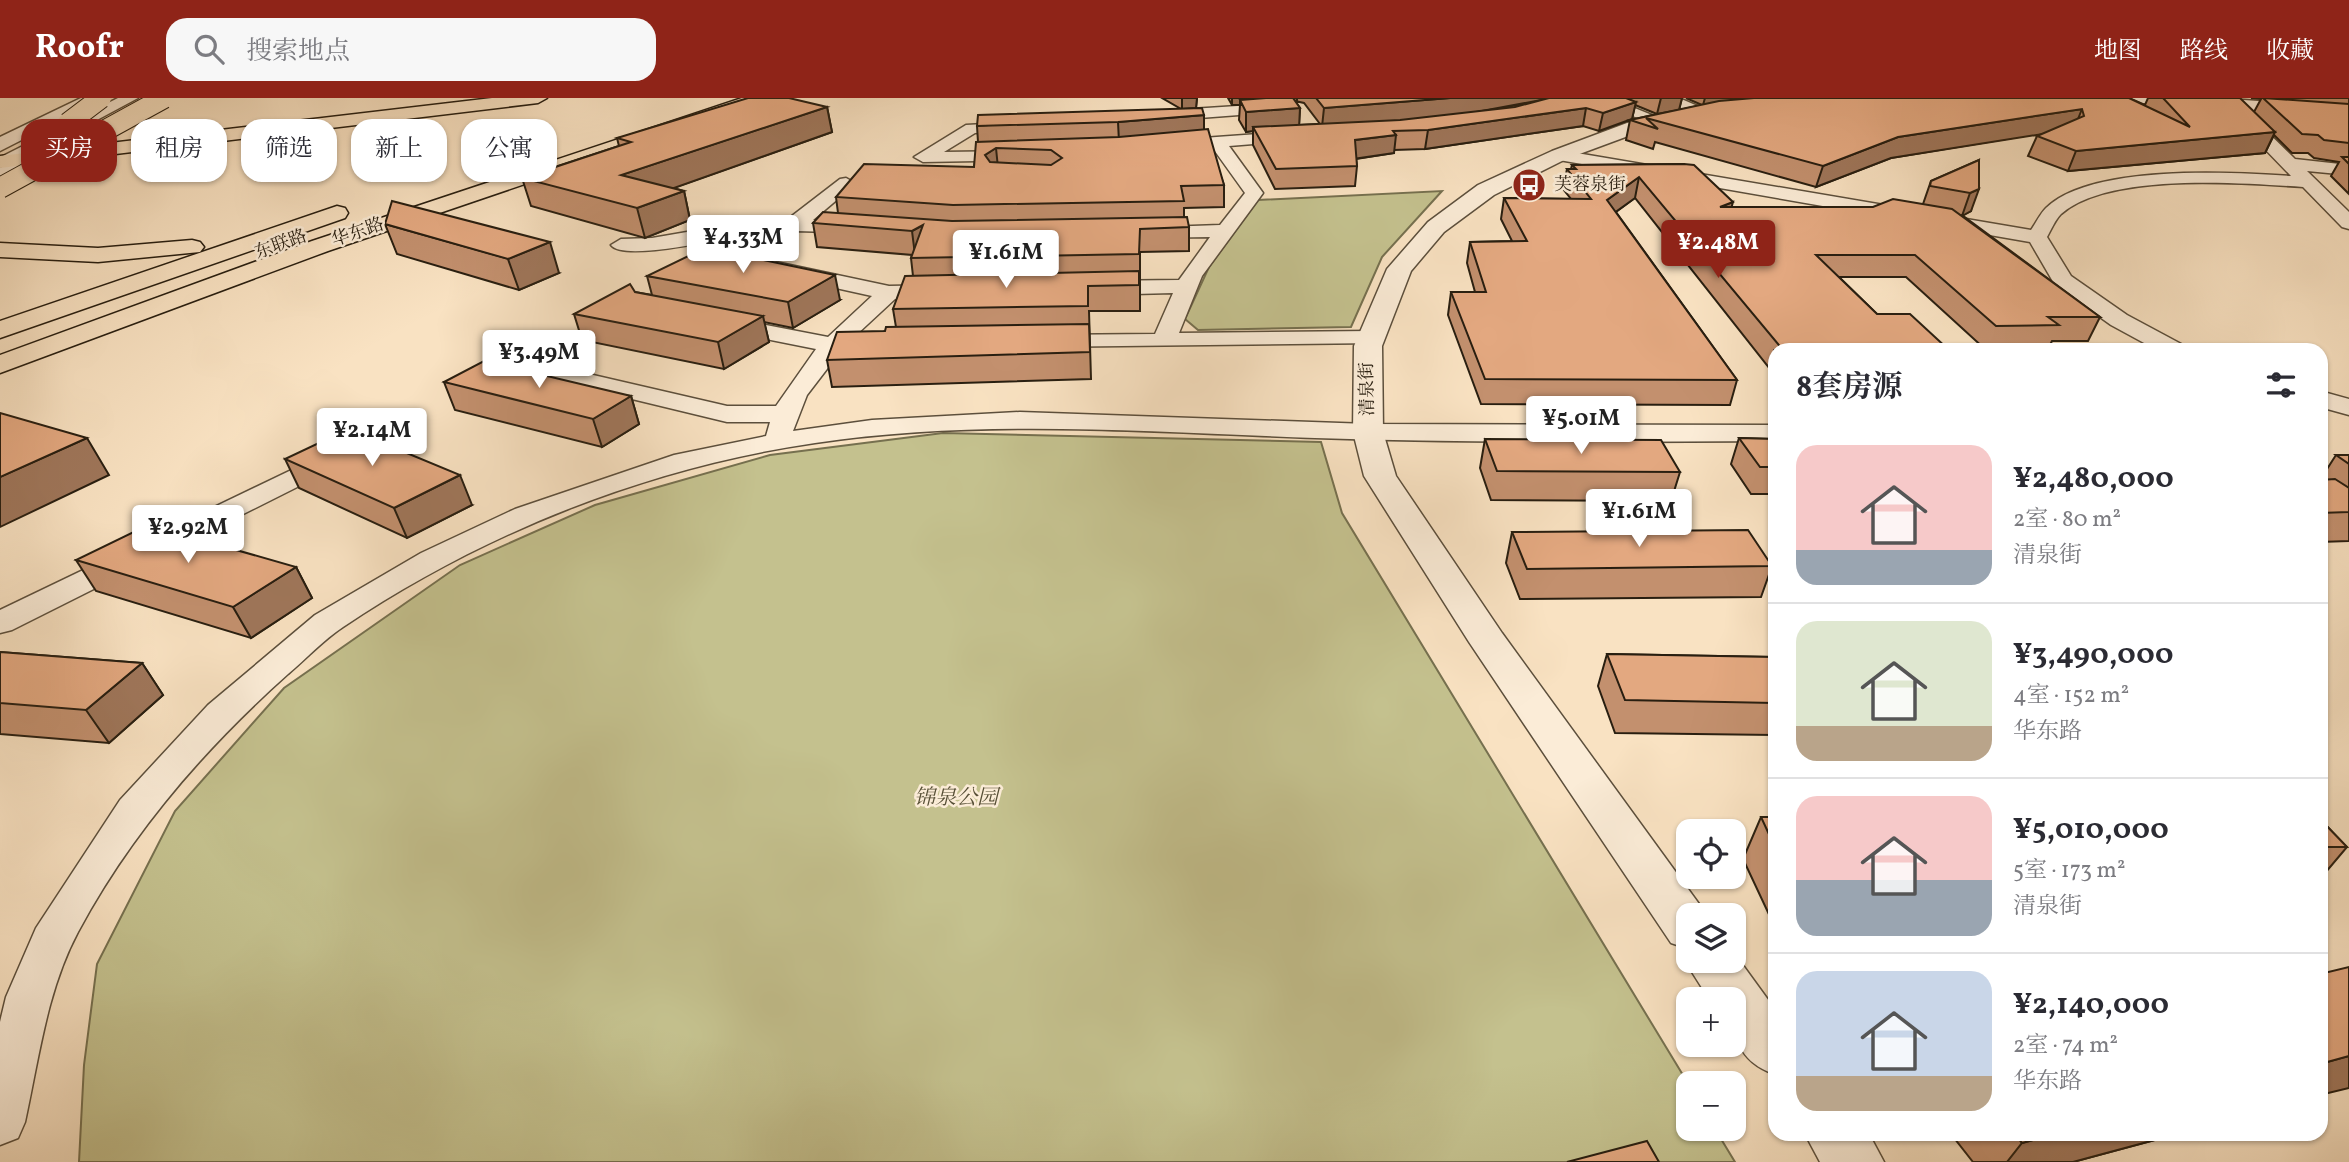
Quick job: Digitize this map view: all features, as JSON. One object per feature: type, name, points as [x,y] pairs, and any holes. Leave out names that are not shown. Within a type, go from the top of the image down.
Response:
[{"type":"main road","points":[[2,168],[164,98]]},
{"type":"main road","points":[[117,140],[480,98]]},
{"type":"main road","points":[[117,144],[538,98]]},
{"type":"main road","points":[[658,109],[695,98]]},
{"type":"main road","name":"东联路","points":[[0,346],[296,240],[723,98]]},
{"type":"main road","name":"华东路","points":[[0,365],[320,246],[760,98]]},
{"type":"main road","points":[[2,168],[68,122],[116,99]]},
{"type":"main road","name":"华东路","points":[[0,330],[361,205]]},
{"type":"main road","points":[[0,250],[98,255],[184,248],[273,234]]},
{"type":"street","points":[[107,119],[147,98]]},
{"type":"street","points":[[1596,98],[1667,106]]},
{"type":"street","points":[[2137,98],[2349,113]]},
{"type":"street","points":[[2,168],[88,101],[116,99]]},
{"type":"street","points":[[85,119],[116,99]]},
{"type":"street","points":[[2230,104],[2349,223]]},
{"type":"street","name":"清泉街","points":[[1676,910],[1488,642],[1380,476],[1368,432],[1368,346],[1399,269],[1436,226],[1486,190],[1559,155],[1634,127],[1667,106],[1719,111]]},
{"type":"street","points":[[1296,108],[1316,135],[1216,140],[1153,147],[1146,117],[1296,108]]},
{"type":"street","points":[[955,174],[906,168],[972,128],[1039,126]]},
{"type":"street","points":[[1164,340],[1187,286],[1254,193],[1216,140]]},
{"type":"street","points":[[923,157],[1037,155]]},
{"type":"street","points":[[1559,155],[2037,237],[2063,280],[2154,343]]},
{"type":"street","points":[[2,168],[21,158]]},
{"type":"street","points":[[2289,164],[2349,170]]},
{"type":"street","points":[[2037,237],[2056,210],[2095,191],[2157,180],[2231,177],[2307,182]]},
{"type":"street","points":[[846,183],[794,224],[739,261],[889,293],[971,291]]},
{"type":"street","points":[[621,245],[647,247],[746,228],[794,224],[874,230]]},
{"type":"street","points":[[1117,233],[1226,230]]},
{"type":"street","points":[[1079,288],[1187,286]]},
{"type":"street","points":[[0,1122],[29,996],[66,916],[134,810],[221,714],[317,631],[432,560],[525,515],[780,428],[832,345],[889,293]]},
{"type":"street","points":[[702,320],[832,345],[901,344]]},
{"type":"street","points":[[1025,342],[1371,338]]},
{"type":"street","points":[[550,372],[780,428],[872,428],[1020,420],[1368,432],[1768,433]]},
{"type":"street","points":[[2328,401],[2349,407]]},
{"type":"street","points":[[0,623],[338,456]]},
{"type":"street","points":[[1719,973],[1768,1042]]},
{"type":"street","points":[[1839,1141],[1854,1162]]},
{"type":"green space","points":[[1442,191],[1382,257],[1351,327],[1198,330],[1185,319],[1209,267],[1258,200]]},
{"type":"green space","name":"锦泉公园","points":[[943,433],[1321,442],[1342,513],[1681,1071],[1676,1071],[1676,1141],[1722,1141],[1735,1162],[79,1162],[84,1065],[97,964],[175,811],[284,688],[460,565],[595,505],[770,455]]},
{"type":"building","points":[[748,98],[789,98],[827,107],[621,175],[684,191],[637,208],[537,182],[557,182],[557,166],[631,142],[617,138]]},
{"type":"building","points":[[1293,98],[1300,108],[1246,112],[1240,100]]},
{"type":"building","points":[[1316,98],[1450,98],[1324,108]]},
{"type":"building","points":[[1549,98],[1626,98],[1636,102],[1603,113],[1586,108],[1428,130],[1393,131],[1396,135],[1355,140],[1357,166],[1276,169],[1253,127],[1400,120],[1515,107]]},
{"type":"building","points":[[1754,98],[2129,98],[2190,127],[2163,98],[2240,98],[2275,132],[2076,151],[2037,136],[2084,116],[2082,109],[1898,137],[1823,166],[1646,118],[1658,129],[1630,120],[1719,101]]},
{"type":"building","points":[[2263,98],[2349,104],[2349,143],[2302,134]]},
{"type":"building","points":[[1202,108],[1204,115],[1118,122],[977,126],[978,115]]},
{"type":"building","points":[[1208,129],[1224,185],[1181,186],[1184,201],[953,205],[836,197],[864,164],[974,167],[976,142],[1119,137]],"holes":[[[996,148],[1051,150],[1062,158],[1051,165],[990,162],[985,155]]]},
{"type":"building","points":[[1979,160],[1979,189],[1970,193],[1930,186],[1931,181]]},
{"type":"building","points":[[1572,165],[1694,165],[1733,202],[1720,207],[1873,207],[1893,199],[1952,209],[2100,317],[2048,317],[2059,325],[1996,326],[1915,255],[1816,255],[1877,314],[1910,314],[1941,343],[1777,343],[1639,177],[1607,200],[1737,380],[1485,379],[1451,292],[1486,292],[1470,242],[1527,241],[1504,198],[1591,199],[1567,169],[1576,169]]},
{"type":"building","points":[[392,201],[550,242],[508,259],[385,224]]},
{"type":"building","points":[[823,212],[952,221],[1187,217],[1189,227],[1140,229],[1139,254],[911,258],[923,225],[912,231],[813,223]]},
{"type":"building","points":[[705,248],[835,275],[788,302],[647,276]]},
{"type":"building","points":[[1139,271],[1139,285],[1088,286],[1088,306],[893,309],[905,276]]},
{"type":"building","points":[[630,284],[635,292],[763,316],[718,342],[574,314]]},
{"type":"building","points":[[1089,324],[1090,352],[827,360],[837,332],[885,331],[886,327]]},
{"type":"building","points":[[484,361],[631,396],[593,419],[444,382]]},
{"type":"building","points":[[0,413],[87,438],[0,477]]},
{"type":"building","points":[[344,427],[460,475],[394,508],[285,459],[336,435]]},
{"type":"building","points":[[1739,438],[1768,439],[1768,467],[1760,467]]},
{"type":"building","points":[[1485,439],[1661,440],[1680,472],[1497,471]]},
{"type":"building","points":[[2336,455],[2349,455],[2349,464]]},
{"type":"building","points":[[2328,479],[2335,479],[2349,488],[2349,512],[2328,513]]},
{"type":"building","points":[[148,525],[296,567],[233,607],[76,560]]},
{"type":"building","points":[[1748,530],[1768,560],[1768,566],[1527,569],[1512,532]]},
{"type":"building","points":[[0,652],[142,663],[86,710],[0,703]]},
{"type":"building","points":[[1607,654],[1768,657],[1768,703],[1625,700]]},
{"type":"building","points":[[1761,817],[1768,817],[1768,832]]},
{"type":"building","points":[[2328,827],[2347,847],[2328,847]]},
{"type":"building","points":[[2349,967],[2349,1056],[2328,1062],[2328,972]]},
{"type":"building","points":[[1647,1141],[1659,1162],[1567,1162]]},
{"type":"place","name":"芙蓉泉街","points":[[1529,185]]}]
